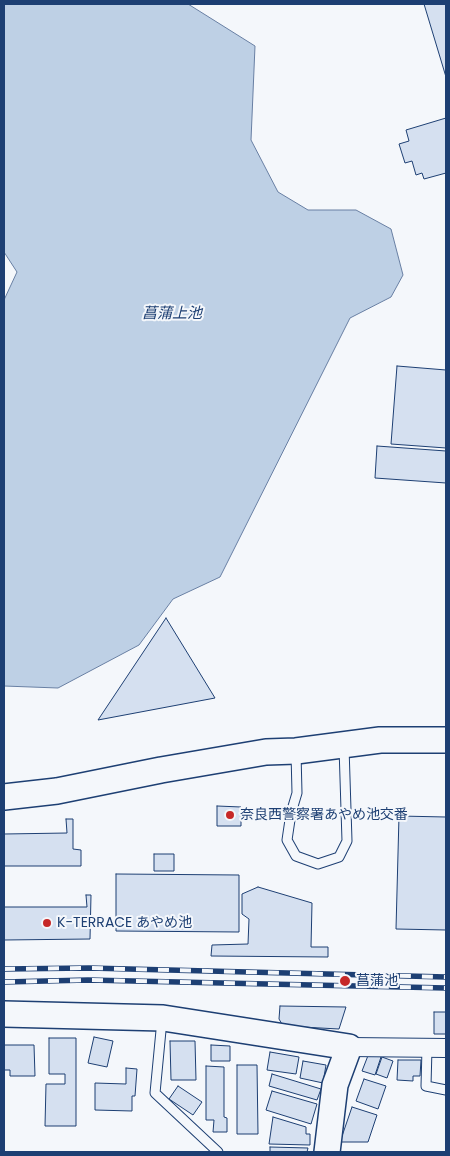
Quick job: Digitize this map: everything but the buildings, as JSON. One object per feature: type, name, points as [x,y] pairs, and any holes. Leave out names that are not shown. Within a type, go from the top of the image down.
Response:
[{"type":"street","points":[[4,797],[57,791],[161,770],[266,752],[296,751],[380,740],[446,740]]},
{"type":"street","points":[[4,1014],[162,1018],[349,1047],[446,1048]]},
{"type":"street","points":[[327,1152],[335,1085],[349,1047]]},
{"type":"lane","points":[[296,751],[297,793],[291,813],[287,840],[296,856],[318,864],[338,857],[347,841],[344,744]]},
{"type":"lane","points":[[162,1018],[155,1093],[218,1152]]},
{"type":"lane","points":[[427,1048],[426,1086],[446,1090]]},
{"type":"water","name":"菖蒲上池","points":[[4,4],[188,4],[255,46],[251,140],[278,192],[308,210],[356,210],[391,229],[403,275],[391,297],[350,318],[220,577],[173,599],[139,645],[58,688],[4,686],[4,300],[17,272],[4,252]]},
{"type":"railway","points":[[4,969],[89,968],[446,977]]},
{"type":"railway","points":[[4,982],[88,980],[446,988]]},
{"type":"place","name":"奈良西警察署あやめ池交番","points":[[230,815]]},
{"type":"place","name":"K-TERRACE あやめ池","points":[[47,923]]},
{"type":"place","name":"菖蒲池","points":[[345,981]]}]
